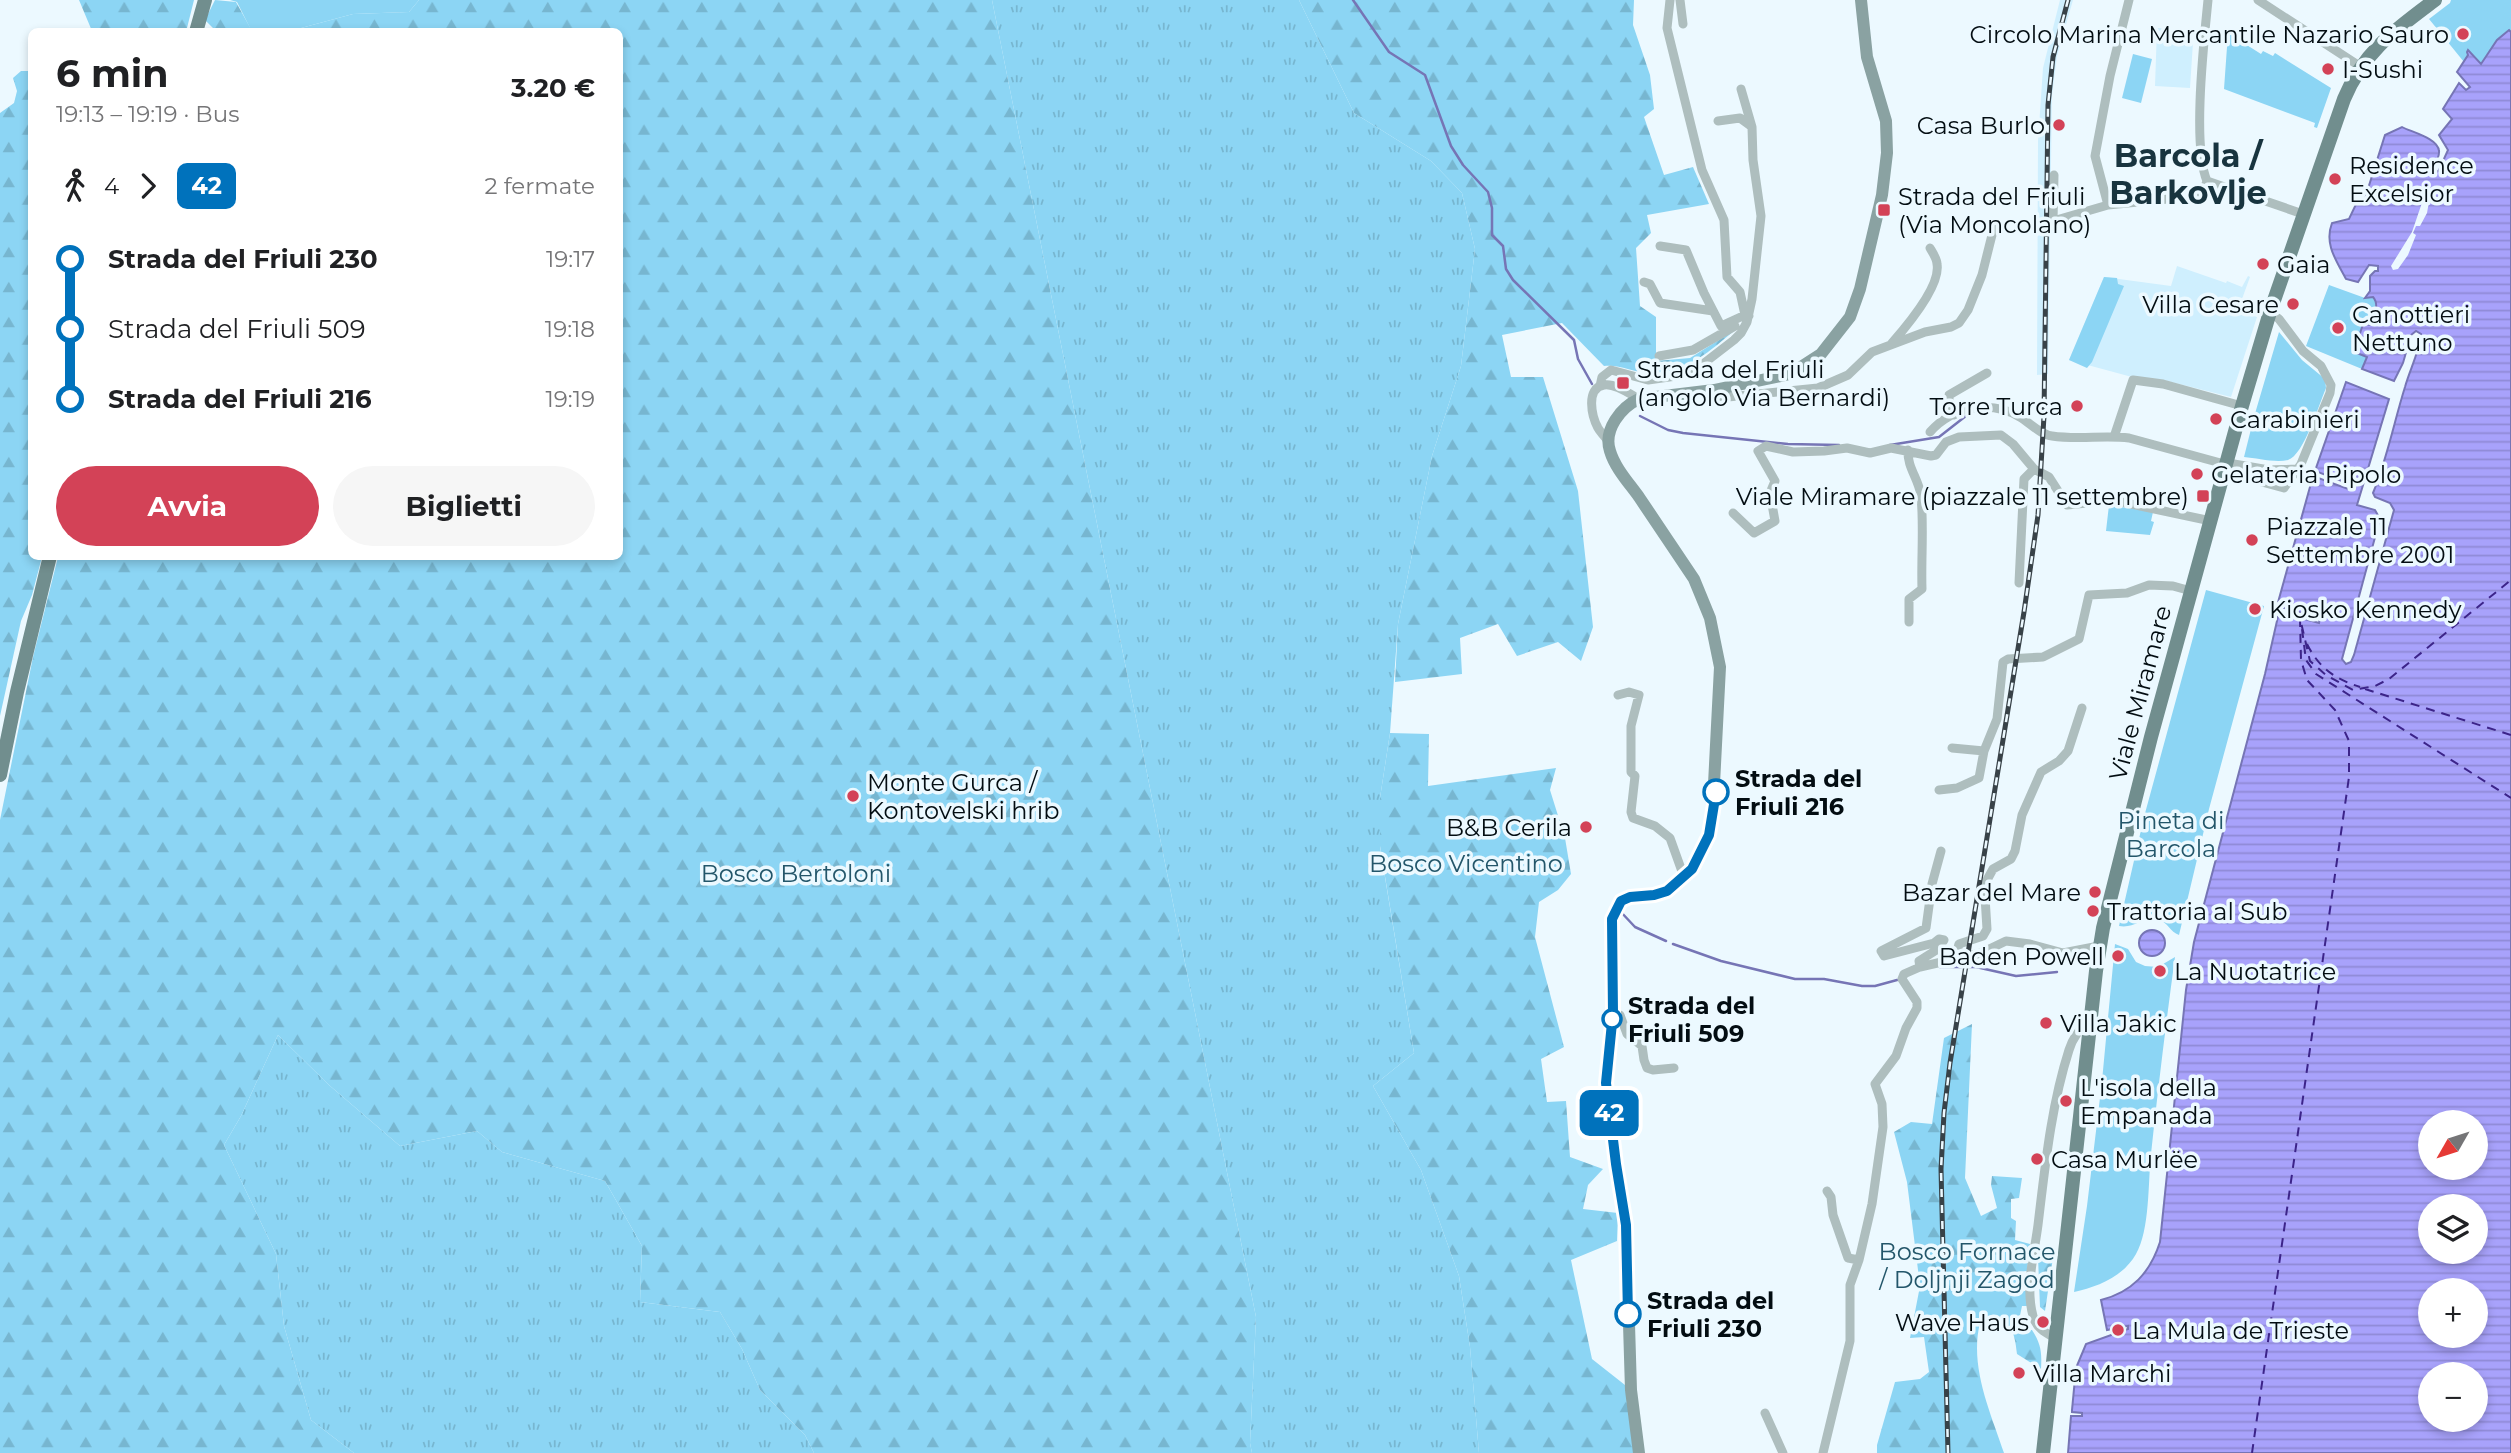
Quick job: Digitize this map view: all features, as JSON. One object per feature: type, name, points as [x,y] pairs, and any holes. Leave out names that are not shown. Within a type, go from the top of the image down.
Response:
[{"type":"main road","points":[[197,28],[205,0]]},
{"type":"main road","points":[[1639,1453],[1630,1378],[1626,1225],[1607,1091],[1613,1013],[1611,927],[1617,906],[1630,897],[1667,891],[1684,877],[1698,860],[1712,823],[1720,692],[1718,650],[1710,618],[1694,579],[1621,472],[1608,441],[1618,415],[1632,402],[1714,390],[1771,379],[1800,370],[1821,354],[1846,324],[1854,307],[1882,195],[1887,153],[1886,121],[1867,57],[1861,0]]},
{"type":"main road","name":"Viale Miramare","points":[[2043,1453],[2099,946],[2151,737],[2270,312],[2344,99],[2361,67],[2377,45],[2435,0]]},
{"type":"main road","points":[[0,775],[49,560]]},
{"type":"street","points":[[1670,0],[1667,28],[1702,170],[1724,220],[1727,277],[1740,292],[1747,318]]},
{"type":"street","points":[[1680,0],[1683,24]]},
{"type":"street","points":[[2108,205],[2095,156],[2110,76],[2129,0]]},
{"type":"street","points":[[2054,176],[2053,221],[2108,205],[2198,196],[2204,190],[2207,181],[2201,143],[2200,112],[2208,0]]},
{"type":"street","points":[[2258,0],[2361,67]]},
{"type":"street","points":[[1608,441],[1598,429],[1592,412],[1594,392],[1600,386],[1602,377],[1611,370],[1648,380],[1690,374],[1734,340],[1741,333],[1747,318],[1760,216],[1752,127],[1741,89]]},
{"type":"street","points":[[1718,121],[1740,118],[1752,127]]},
{"type":"street","points":[[2207,181],[2303,214]]},
{"type":"street","points":[[1714,390],[1718,398],[1818,388],[1839,380],[1872,352],[1937,328],[1951,327],[1959,323],[1968,310],[1985,264],[1994,228]]},
{"type":"street","points":[[1660,246],[1686,250],[1721,326],[1747,318]]},
{"type":"street","points":[[1892,344],[1913,318],[1933,282],[1937,263],[1930,248]]},
{"type":"street","points":[[1644,282],[1650,284],[1660,303],[1713,311]]},
{"type":"street","points":[[1930,432],[1938,423],[1972,408],[1997,407],[2009,411],[2048,436],[2129,438],[2227,467],[2284,488],[2297,469],[2326,404],[2331,385],[2321,366],[2303,351],[2279,319],[2270,312]]},
{"type":"street","points":[[1659,356],[1693,350],[1747,318]]},
{"type":"street","points":[[1954,415],[1950,395],[1987,373]]},
{"type":"street","points":[[2114,437],[2133,380],[2163,384],[2242,406]]},
{"type":"street","points":[[1600,386],[1607,385],[1639,399]]},
{"type":"street","points":[[1733,513],[1754,533],[1775,521],[1770,493],[1775,481],[1758,451],[1761,447],[1793,452],[1847,448],[1870,453],[1891,448],[1931,456],[1936,455],[1946,442],[1958,437],[1996,434],[2006,438],[2034,468],[2049,477],[2067,505],[2107,499],[2211,521]]},
{"type":"street","points":[[1908,450],[1907,462],[1918,483],[1921,496],[1922,546],[1922,589],[1909,599],[1909,622]]},
{"type":"street","points":[[2227,467],[2297,469]]},
{"type":"street","points":[[2019,583],[2024,479],[2034,468]]},
{"type":"street","points":[[1939,790],[1957,788],[1979,778],[1984,751],[1997,719],[2003,662],[2008,659],[2043,657],[2079,639],[2089,595],[2127,593],[2149,585],[2173,586],[2191,591]]},
{"type":"street","points":[[1618,695],[1629,692],[1639,695],[1631,726],[1629,757],[1631,772],[1635,776],[1631,812],[1633,818],[1655,826],[1670,838],[1684,877]]},
{"type":"street","points":[[1955,959],[1959,944],[1983,936],[1987,929],[1984,897],[1987,880],[1993,869],[2011,859],[2022,815],[2042,772],[2059,761],[2068,751],[2082,708]]},
{"type":"street","points":[[1952,748],[1984,751]]},
{"type":"street","points":[[1920,967],[1919,961],[1938,949],[1944,940],[1939,939],[1934,943],[1884,956],[1881,951],[1926,928],[1932,884],[1941,850]]},
{"type":"street","points":[[1823,1453],[1850,1341],[1850,1285],[1859,1260],[1872,1204],[1883,1127],[1882,1104],[1875,1084],[1896,1056],[1917,1008],[1917,1002],[1902,979],[1904,974],[1920,967],[1981,953],[2006,940],[2063,953],[2099,946]]},
{"type":"street","points":[[1613,1013],[1620,1015],[1627,1034],[1642,1046],[1647,1068],[1674,1068]]},
{"type":"street","points":[[2055,1338],[2044,1331],[2034,1319],[2029,1285],[2049,1142],[2060,1087],[2073,1041],[2080,1028],[2091,1018]]},
{"type":"street","points":[[1826,1191],[1831,1197],[1833,1215],[1848,1258],[1859,1260]]},
{"type":"street","points":[[1765,1413],[1783,1453]]},
{"type":"shaded area","points":[[2060,0],[2073,0],[2057,56],[2052,95],[2048,374],[2037,375],[2038,141],[2043,68]]},
{"type":"shaded area","points":[[2157,28],[2187,30],[2186,42],[2193,42],[2190,88],[2155,86]]},
{"type":"shaded area","points":[[2509,30],[2511,1453],[2068,1453],[2071,1416],[2082,1416],[2082,1413],[2072,1410],[2076,1368],[2086,1344],[2128,1329],[2128,1326],[2107,1330],[2101,1300],[2122,1292],[2138,1280],[2151,1263],[2160,1242],[2186,990],[2194,942],[2279,612],[2319,623],[2320,618],[2277,606],[2313,476],[2348,489],[2352,487],[2315,471],[2346,382],[2389,399],[2357,505],[2375,510],[2380,519],[2342,659],[2346,664],[2351,662],[2354,655],[2394,510],[2390,503],[2375,497],[2373,493],[2421,334],[2416,331],[2411,335],[2403,363],[2394,381],[2362,369],[2367,357],[2354,352],[2363,324],[2370,325],[2376,311],[2373,297],[2365,298],[2370,291],[2370,276],[2378,271],[2378,266],[2369,265],[2358,282],[2346,279],[2330,245],[2332,223],[2349,219],[2359,198],[2366,195],[2385,135],[2402,127],[2434,142],[2439,151],[2431,172],[2433,175],[2439,170],[2448,150],[2439,135],[2452,119],[2443,109],[2459,83],[2466,90],[2470,87],[2457,72],[2468,55],[2468,50],[2481,64],[2497,40]]},
{"type":"shaded area","points":[[2177,266],[2242,287],[2248,276],[2250,277],[2238,310],[2257,317],[2231,397],[2163,380],[2132,377],[2069,360],[2104,277],[2171,286]]},
{"type":"shaded area","points":[[2152,930],[2161,934],[2165,943],[2161,952],[2152,956],[2143,952],[2139,943],[2143,934]]},
{"type":"green space","points":[[79,0],[194,0],[187,28],[91,28]]},
{"type":"green space","points":[[215,0],[236,2],[250,28],[213,28],[205,20]]},
{"type":"green space","points":[[230,0],[419,0],[409,12],[353,14],[301,28],[250,28],[237,2]]},
{"type":"green space","name":"Bosco Bertoloni","points":[[419,0],[992,0],[1256,1317],[1250,1443],[1252,1453],[814,1453],[805,1435],[760,1390],[742,1349],[720,1312],[640,1302],[642,1246],[605,1181],[502,1152],[477,1131],[400,1146],[329,1085],[278,1035],[241,1116],[224,1145],[276,1254],[284,1326],[311,1420],[354,1453],[0,1453],[0,820],[33,657],[57,560],[623,560],[623,28],[301,28],[353,14],[409,12]]},
{"type":"green space","points":[[992,0],[1299,0],[1354,113],[1431,161],[1462,193],[1475,249],[1461,366],[1432,456],[1398,624],[1390,733],[1380,798],[1380,847],[1414,1053],[1373,1086],[1421,1170],[1459,1276],[1470,1347],[1479,1453],[1252,1453],[1250,1443],[1256,1317]]},
{"type":"green space","points":[[1299,0],[1634,0],[1633,25],[1650,75],[1654,109],[1644,117],[1664,175],[1693,167],[1709,204],[1647,215],[1651,233],[1636,248],[1640,306],[1656,317],[1656,361],[1690,358],[1735,330],[1695,360],[1660,373],[1604,366],[1562,323],[1502,335],[1511,377],[1543,377],[1578,491],[1593,627],[1581,661],[1558,642],[1517,656],[1498,624],[1460,638],[1462,674],[1395,682],[1398,624],[1432,456],[1461,366],[1475,249],[1462,193],[1431,161],[1354,113]]},
{"type":"green space","name":"Circolo Marina Mercantile Nazario Sauro","points":[[2451,0],[2511,0],[2511,32],[2508,30],[2481,64],[2469,55],[2464,62],[2429,19]]},
{"type":"green space","points":[[2228,33],[2261,54],[2263,51],[2273,56],[2275,53],[2331,88],[2317,128],[2314,127],[2315,123],[2224,89]]},
{"type":"green space","points":[[2133,54],[2152,59],[2141,103],[2122,98]]},
{"type":"green space","points":[[21,71],[28,71],[28,560],[41,560],[32,595],[21,621],[0,716],[0,113],[14,103],[17,91],[13,78]]},
{"type":"green space","points":[[2104,277],[2117,278],[2118,284],[2124,286],[2087,368],[2069,360]]},
{"type":"green space","name":"Canottieri Nettuno","points":[[2329,285],[2365,298],[2373,297],[2375,302],[2375,316],[2362,330],[2354,352],[2367,357],[2362,369],[2306,346]]},
{"type":"green space","points":[[2279,332],[2302,360],[2325,379],[2326,388],[2305,439],[2294,456],[2288,460],[2277,461],[2244,457],[2252,425],[2257,426],[2259,418],[2254,417]]},
{"type":"green space","points":[[2109,505],[2153,512],[2151,521],[2154,522],[2150,535],[2106,531]]},
{"type":"green space","name":"Pineta di Barcola","points":[[2206,590],[2264,606],[2209,809],[2179,935],[2157,919],[2119,926],[2144,817]]},
{"type":"green space","name":"Bosco Vicentino","points":[[1390,733],[1429,734],[1428,786],[1556,768],[1550,790],[1565,838],[1571,874],[1558,890],[1539,902],[1535,937],[1564,1047],[1541,1059],[1547,1102],[1566,1101],[1570,1157],[1603,1169],[1588,1185],[1583,1209],[1618,1213],[1617,1241],[1571,1260],[1592,1359],[1625,1385],[1634,1453],[1479,1453],[1470,1347],[1459,1276],[1421,1170],[1373,1086],[1414,1053],[1380,846],[1380,798]]},
{"type":"green space","points":[[2115,944],[2128,949],[2136,962],[2145,966],[2158,967],[2175,957],[2151,1154],[2146,1219],[2141,1244],[2131,1262],[2117,1275],[2100,1284],[2074,1292],[2102,1081]]},
{"type":"green space","name":"Bosco Fornace / Doljnji Zagod","points":[[1972,1024],[1965,1178],[1981,1216],[1997,1208],[1991,1185],[1992,1176],[2022,1178],[2019,1198],[2011,1199],[2011,1218],[2016,1221],[2015,1240],[2030,1244],[2027,1271],[2016,1272],[2017,1291],[2027,1291],[2027,1306],[2022,1306],[2018,1325],[2020,1329],[2032,1330],[2035,1335],[2040,1348],[2041,1369],[2017,1354],[2014,1336],[2008,1326],[1998,1322],[1980,1323],[1977,1340],[1979,1373],[2004,1453],[1877,1453],[1895,1382],[1920,1379],[1929,1372],[1924,1337],[1910,1338],[1920,1286],[1907,1182],[1894,1132],[1911,1122],[1932,1124],[1944,1038]]},
{"type":"green space","points":[[278,1035],[329,1085],[400,1146],[477,1131],[502,1152],[605,1181],[642,1246],[640,1302],[720,1312],[742,1349],[760,1390],[805,1435],[814,1453],[354,1453],[311,1420],[284,1326],[276,1254],[224,1145],[241,1116]]},
{"type":"green space","points":[[2047,1246],[2054,1251],[2045,1311],[2040,1307],[2038,1257],[2039,1251]]},
{"type":"pier","points":[[2426,191],[2430,192],[2427,213],[2420,226],[2416,226],[2413,233],[2416,235],[2408,255],[2398,269],[2393,270],[2391,266],[2412,232]]},
{"type":"waterway","points":[[1353,0],[1389,52],[1425,75],[1451,146],[1463,165],[1488,192],[1492,208],[1492,235],[1503,246],[1506,269],[1513,280],[1574,340],[1578,359],[1592,384]]},
{"type":"waterway","points":[[1890,445],[1939,437],[1971,412]]},
{"type":"waterway","points":[[1640,416],[1668,430],[1683,433],[1788,444],[1839,445]]},
{"type":"waterway","points":[[1620,911],[1635,927],[1666,941]]},
{"type":"waterway","points":[[1673,944],[1721,961],[1795,979],[1824,979],[1862,986],[1875,986],[1897,980]]},
{"type":"waterway","points":[[1940,967],[1976,967],[2016,976],[2057,972]]},
{"type":"ferry route","points":[[2252,1453],[2349,777],[2349,741],[2335,710],[2307,680],[2301,660],[2300,618],[2310,661],[2326,675],[2353,690],[2375,686],[2389,679],[2511,580]]},
{"type":"ferry route","points":[[2302,629],[2306,660],[2316,674],[2511,798]]},
{"type":"ferry route","points":[[2307,644],[2317,660],[2329,671],[2360,687]]},
{"type":"ferry route","points":[[2365,689],[2511,735]]},
{"type":"railway","points":[[1948,1453],[1941,1169],[1944,1113],[2038,515],[2044,416],[2048,105],[2053,57],[2068,0]]},
{"type":"bus line","name":"42","points":[[1628,1314],[1626,1225],[1606,1083],[1613,1013],[1612,919],[1621,901],[1667,891],[1692,869],[1709,835],[1716,792]]},
{"type":"place","name":"Circolo Marina Mercantile Nazario Sauro","points":[[2463,34]]},
{"type":"place","name":"I-Sushi","points":[[2328,69]]},
{"type":"place","name":"Casa Burlo","points":[[2059,125]]},
{"type":"place","name":"Residence Excelsior","points":[[2335,179]]},
{"type":"place","name":"Strada del Friuli (Via Moncolano)","points":[[1884,210]]},
{"type":"place","name":"Gaia","points":[[2263,264]]},
{"type":"place","name":"Villa Cesare","points":[[2293,304]]},
{"type":"place","name":"Canottieri Nettuno","points":[[2338,328]]},
{"type":"place","name":"Strada del Friuli (angolo Via Bernardi)","points":[[1623,383]]},
{"type":"place","name":"Torre Turca","points":[[2077,406]]},
{"type":"place","name":"Carabinieri","points":[[2216,419]]},
{"type":"place","name":"Gelateria Pipolo","points":[[2197,474]]},
{"type":"place","name":"Viale Miramare (piazzale 11 settembre)","points":[[2203,496]]},
{"type":"place","name":"Piazzale 11 Settembre 2001","points":[[2252,540]]},
{"type":"place","name":"Kiosko Kennedy","points":[[2255,609]]},
{"type":"place","name":"Strada del Friuli 216","points":[[1716,792]]},
{"type":"place","name":"Monte Gurca / Kontovelski hrib","points":[[853,796]]},
{"type":"place","name":"B&B Cerila","points":[[1586,827]]},
{"type":"place","name":"Bazar del Mare","points":[[2095,892]]},
{"type":"place","name":"Trattoria al Sub","points":[[2093,911]]},
{"type":"place","name":"Baden Powell","points":[[2118,956]]},
{"type":"place","name":"La Nuotatrice","points":[[2160,971]]},
{"type":"place","name":"Strada del Friuli 509","points":[[1612,1019]]},
{"type":"place","name":"Villa Jakic","points":[[2046,1023]]},
{"type":"place","name":"L'isola della Empanada","points":[[2066,1101]]},
{"type":"place","name":"Casa Murlëe","points":[[2037,1159]]},
{"type":"place","name":"Strada del Friuli 230","points":[[1628,1314]]},
{"type":"place","name":"Wave Haus","points":[[2043,1322]]},
{"type":"place","name":"La Mula de Trieste","points":[[2118,1330]]},
{"type":"place","name":"Villa Marchi","points":[[2019,1373]]},
{"type":"district","name":"Barcola / Barkovlje","points":[[2188,174]]}]
